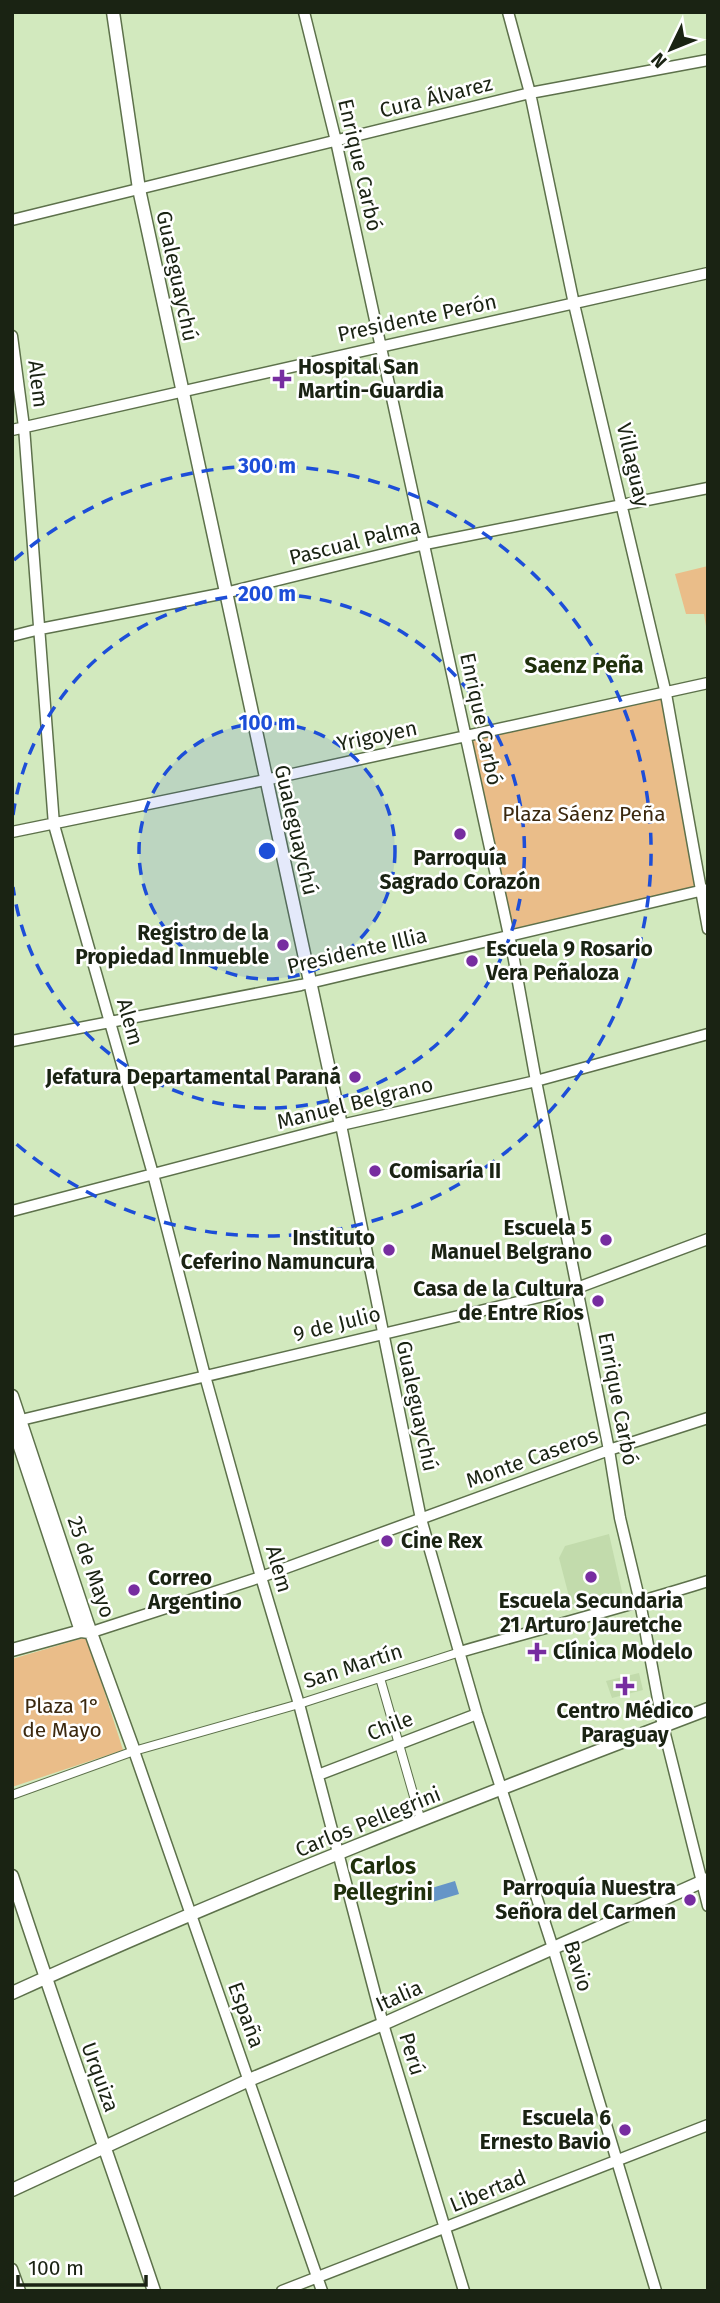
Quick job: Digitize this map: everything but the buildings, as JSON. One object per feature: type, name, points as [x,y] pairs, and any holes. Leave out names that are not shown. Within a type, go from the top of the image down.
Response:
[{"type":"street","name":"Gualeguaychú","points":[[113,12],[139,189],[265,780],[311,981],[421,1519],[460,1652]]},
{"type":"street","name":"Enrique Carbó","points":[[304,12],[336,141],[509,936],[620,1518],[640,1602],[663,1726],[705,1880],[708,1906]]},
{"type":"street","name":"Villaguay","points":[[508,12],[530,93],[574,304],[666,694],[704,889],[708,929]]},
{"type":"street","name":"Cura Álvarez","points":[[12,220],[530,93],[708,60]]},
{"type":"street","name":"Presidente Perón","points":[[18,428],[708,273]]},
{"type":"street","name":"Alem","points":[[12,335],[18,428],[40,629],[54,825],[153,1174],[261,1577],[299,1704]]},
{"type":"street","name":"Pascual Palma","points":[[12,636],[225,593],[425,544],[708,488]]},
{"type":"street","name":"Yrigoyen","points":[[12,832],[708,684]]},
{"type":"street","name":"Presidente Illia","points":[[12,1041],[311,981],[704,889]]},
{"type":"street","name":"Manuel Belgrano","points":[[12,1211],[341,1125],[536,1081],[708,1034]]},
{"type":"street","name":"9 de Julio","points":[[15,1423],[577,1288],[708,1239]]},
{"type":"street","name":"25 de Mayo","points":[[12,1396],[15,1423],[87,1632],[134,1751]]},
{"type":"street","name":"Monte Caseros","points":[[87,1632],[261,1577],[609,1450],[708,1418]]},
{"type":"street","name":"San Martín","points":[[12,1795],[134,1751],[299,1704],[460,1652],[708,1581]]},
{"type":"street","points":[[12,1650],[87,1632]]},
{"type":"street","name":"Bavio","points":[[460,1652],[500,1790],[553,1948],[656,2291]]},
{"type":"street","points":[[380,1678],[421,1821]]},
{"type":"street","name":"Perú","points":[[299,1704],[383,2024],[464,2291]]},
{"type":"street","name":"Carlos Pellegrini","points":[[12,1993],[340,1854],[708,1709]]},
{"type":"street","name":"Chile","points":[[318,1775],[477,1714]]},
{"type":"street","name":"España","points":[[134,1751],[322,2291]]},
{"type":"street","name":"Urquiza","points":[[12,1876],[154,2291]]},
{"type":"street","name":"Italia","points":[[12,2190],[249,2080],[383,2024],[705,1880]]},
{"type":"street","name":"Libertad","points":[[282,2291],[708,2126]]},
{"type":"street","points":[[12,2269],[20,2291]]},
{"type":"shaded area","name":"Escuela Secundaria 21 Arturo Jauretche","points":[[609,1534],[623,1596],[572,1608],[559,1558],[565,1546]]},
{"type":"shaded area","name":"Centro Médico Paraguay","points":[[639,1673],[643,1690],[612,1698],[606,1681]]},
{"type":"green space","points":[[708,566],[708,638],[704,614],[686,614],[675,574]]},
{"type":"green space","name":"Plaza Sáenz Peña","points":[[663,698],[698,888],[505,931],[470,740]]},
{"type":"green space","name":"Plaza 1° de Mayo","points":[[87,1637],[123,1750],[12,1787],[12,1659]]},
{"type":"water","points":[[455,1881],[459,1894],[429,1903],[425,1890]]},
{"type":"place","name":"Hospital San Martin-Guardia","points":[[282,379]]},
{"type":"place","name":"Parroquía Sagrado Corazón","points":[[460,834]]},
{"type":"place","name":"Registro de la Propiedad Inmueble","points":[[283,945]]},
{"type":"place","name":"Escuela 9 Rosario Vera Peñaloza","points":[[472,961]]},
{"type":"place","name":"Jefatura Departamental Paraná","points":[[355,1077]]},
{"type":"place","name":"Comisaría II","points":[[375,1171]]},
{"type":"place","name":"Escuela 5 Manuel Belgrano","points":[[606,1240]]},
{"type":"place","name":"Instituto Ceferino Namuncura","points":[[389,1250]]},
{"type":"place","name":"Casa de la Cultura de Entre Ríos","points":[[598,1301]]},
{"type":"place","name":"Cine Rex","points":[[387,1541]]},
{"type":"place","name":"Escuela Secundaria 21 Arturo Jauretche","points":[[591,1577]]},
{"type":"place","name":"Correo Argentino","points":[[134,1590]]},
{"type":"place","name":"Clínica Modelo","points":[[537,1652]]},
{"type":"place","name":"Centro Médico Paraguay","points":[[625,1686]]},
{"type":"place","name":"Parroquía Nuestra Señora del Carmen","points":[[690,1900]]},
{"type":"place","name":"Escuela 6 Ernesto Bavio","points":[[625,2130]]},
{"type":"district","name":"Saenz Peña","points":[[584,665]]},
{"type":"district","name":"Carlos Pellegrini","points":[[383,1879]]}]
